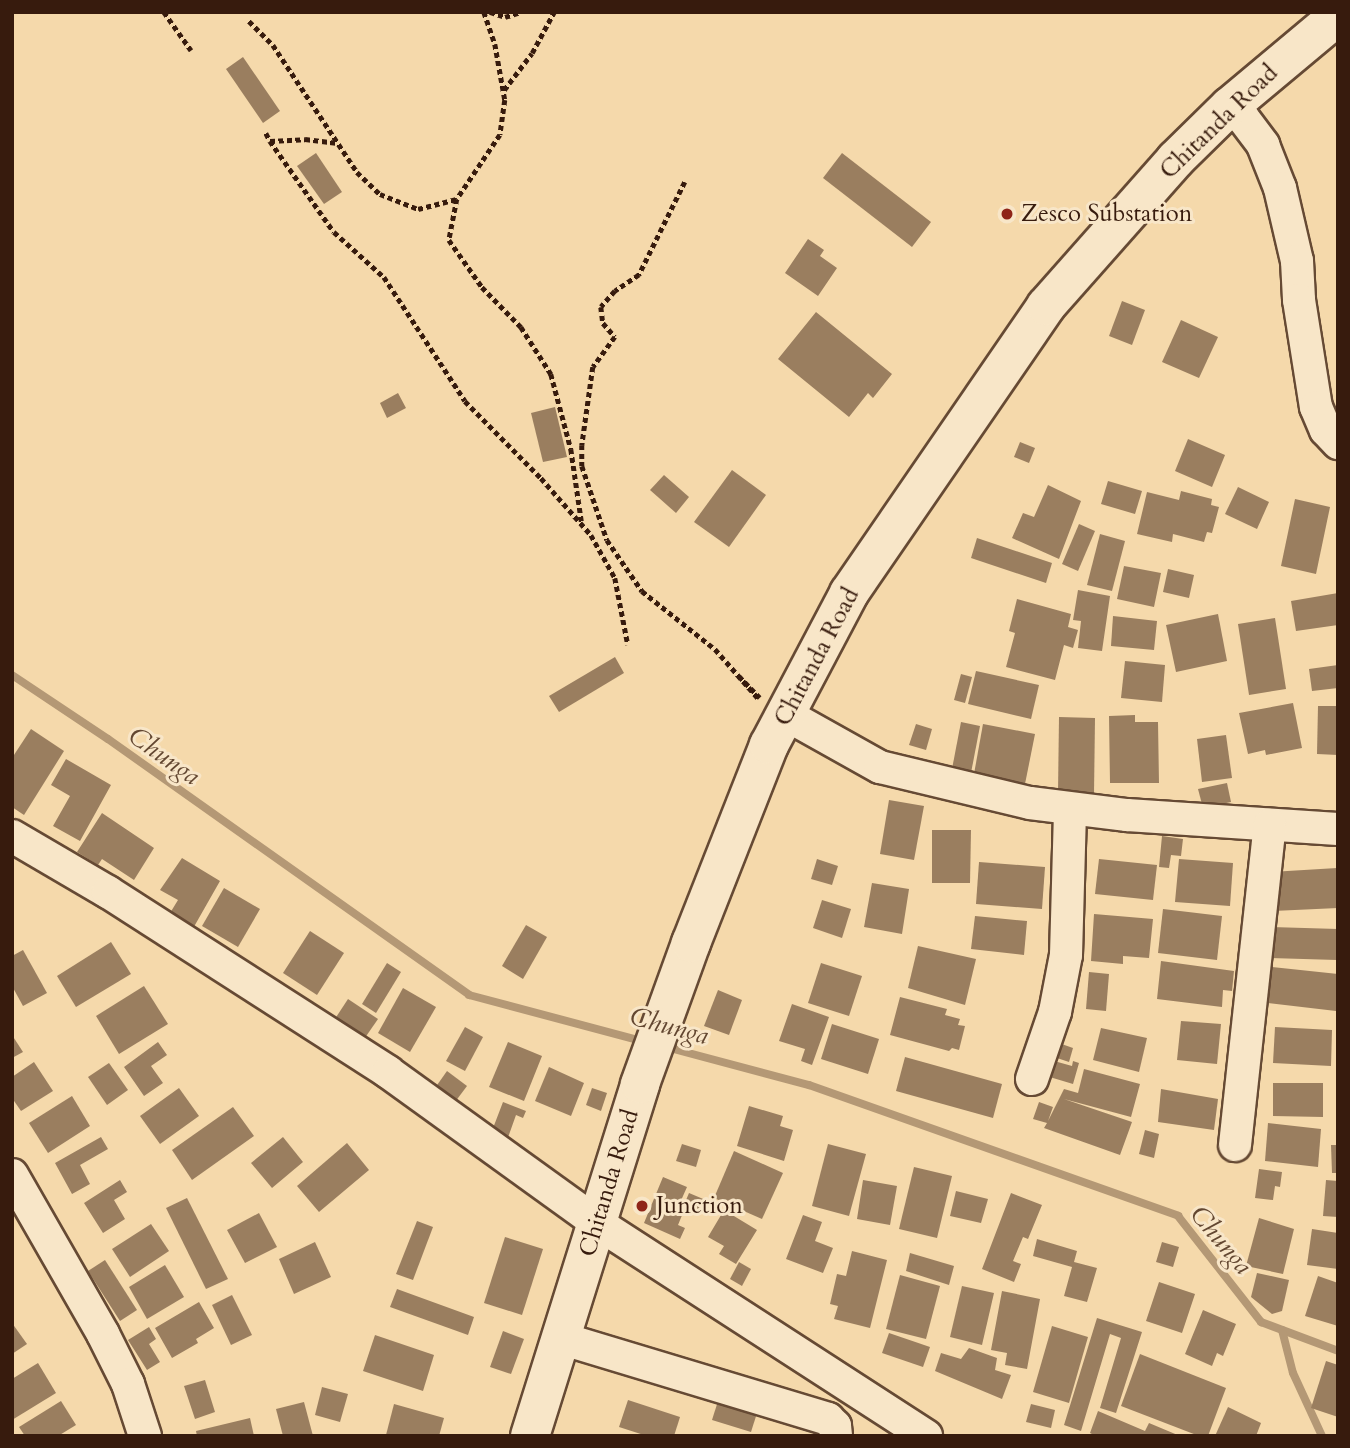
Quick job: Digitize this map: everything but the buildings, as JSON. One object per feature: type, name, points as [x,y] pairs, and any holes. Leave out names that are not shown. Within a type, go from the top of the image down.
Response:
[{"type":"street","name":"Chitanda Road","points":[[530,1436],[640,1084],[665,1014],[769,745],[849,593],[1046,306],[1175,160],[1229,107],[1338,16]]},
{"type":"street","points":[[1229,107],[1243,118],[1263,145],[1280,188],[1297,261],[1299,300],[1317,407],[1326,430],[1338,443]]},
{"type":"street","points":[[783,718],[880,766],[971,791],[1070,809],[1338,829]]},
{"type":"street","points":[[1032,1079],[1055,1012],[1066,955],[1070,809]]},
{"type":"street","points":[[1235,1145],[1270,825]]},
{"type":"street","points":[[12,836],[120,900],[388,1072],[597,1223],[926,1436]]},
{"type":"street","points":[[12,1175],[23,1213],[128,1384],[145,1436]]},
{"type":"street","points":[[560,1338],[828,1419],[835,1426],[836,1436]]},
{"type":"path","points":[[164,12],[191,50]]},
{"type":"path","points":[[484,12],[495,44],[505,100],[500,135],[457,199],[449,240],[482,287],[521,327],[551,374],[571,449],[582,525]]},
{"type":"path","points":[[490,12],[505,17],[520,12]]},
{"type":"path","points":[[503,91],[531,53],[554,12]]},
{"type":"path","points":[[249,21],[273,46],[357,172],[380,194],[418,209],[457,199]]},
{"type":"path","points":[[265,132],[334,232],[384,277],[465,401],[541,478],[582,525],[615,578],[628,645]]},
{"type":"path","points":[[270,141],[305,139],[337,144]]},
{"type":"path","points":[[685,182],[639,275],[615,291],[601,307],[603,323],[615,337],[593,367],[582,445],[582,466],[607,540],[642,591],[715,649],[783,718]]},
{"type":"waterway","name":"Chunga","points":[[12,675],[108,739],[469,995],[646,1042]]},
{"type":"waterway","name":"Chunga","points":[[666,1047],[809,1085],[1178,1216],[1261,1322],[1338,1351]]},
{"type":"waterway","points":[[1282,1330],[1293,1373],[1322,1436]]},
{"type":"place","name":"Zesco Substation","points":[[1007,214]]},
{"type":"place","name":"Junction","points":[[642,1206]]}]
